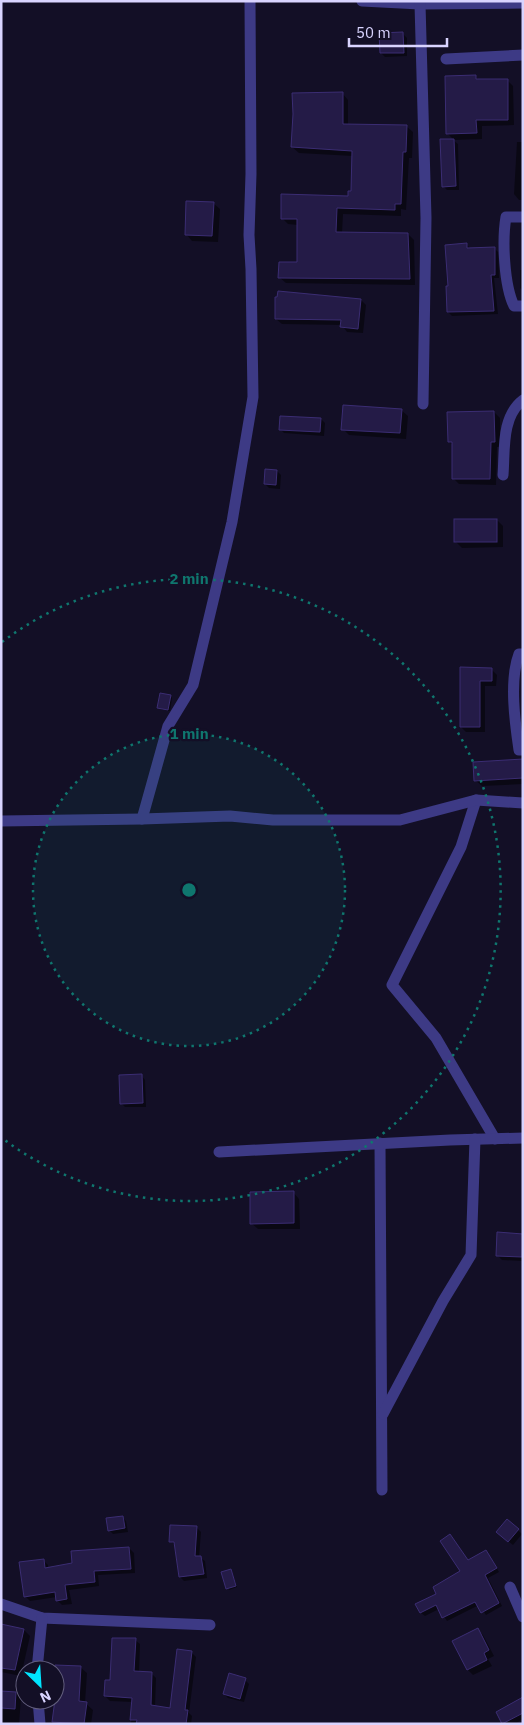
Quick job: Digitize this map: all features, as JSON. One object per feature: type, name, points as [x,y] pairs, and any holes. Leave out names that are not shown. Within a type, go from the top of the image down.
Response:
[{"type":"street","points":[[142,819],[168,726],[194,685],[232,522],[253,397],[249,235],[251,174],[250,1]]},
{"type":"street","points":[[362,1],[420,4],[523,3]]},
{"type":"street","points":[[420,4],[426,218],[423,404]]},
{"type":"street","points":[[446,59],[523,55]]},
{"type":"street","points":[[523,217],[506,217],[504,230],[508,294],[514,306],[523,306]]},
{"type":"street","points":[[503,475],[507,424],[511,412],[523,400]]},
{"type":"street","points":[[523,654],[519,654],[515,666],[515,719],[518,750],[523,750]]},
{"type":"street","points":[[476,800],[461,847],[392,985],[436,1038],[494,1139]]},
{"type":"street","points":[[1,821],[230,816],[273,820],[400,820],[476,800],[523,803]]},
{"type":"street","points":[[219,1152],[380,1143],[523,1138]]},
{"type":"street","points":[[382,1415],[442,1301],[470,1254],[475,1139]]},
{"type":"street","points":[[380,1143],[382,1490]]},
{"type":"street","points":[[510,1588],[523,1617]]},
{"type":"street","points":[[1,1604],[42,1618],[210,1625]]},
{"type":"street","points":[[38,1660],[42,1618]]},
{"type":"street","points":[[39,1710],[40,1724]]},
{"type":"building","points":[[403,32],[404,53],[380,53],[379,33]]},
{"type":"building","points":[[476,75],[476,79],[508,79],[508,120],[476,120],[477,133],[446,134],[445,76]]},
{"type":"building","points":[[343,92],[343,124],[407,125],[406,152],[403,152],[401,204],[395,204],[395,210],[337,208],[336,232],[408,233],[410,279],[278,278],[279,262],[297,262],[297,219],[281,219],[281,194],[348,196],[348,191],[351,191],[352,151],[291,147],[292,93]]},
{"type":"building","points":[[440,139],[454,139],[456,186],[442,187]]},
{"type":"building","points":[[186,201],[214,202],[212,236],[185,235]]},
{"type":"building","points":[[467,243],[467,248],[495,247],[495,275],[491,275],[494,311],[447,312],[446,286],[448,286],[445,245]]},
{"type":"building","points":[[278,291],[361,299],[358,329],[340,327],[341,320],[275,319],[275,297],[277,297]]},
{"type":"building","points":[[343,405],[402,409],[400,433],[341,430]]},
{"type":"building","points":[[494,411],[495,442],[491,442],[490,479],[452,479],[452,442],[448,442],[447,412]]},
{"type":"building","points":[[280,416],[321,418],[320,432],[279,430]]},
{"type":"building","points":[[265,469],[277,470],[276,485],[264,484]]},
{"type":"building","points":[[454,519],[497,519],[497,542],[454,542]]},
{"type":"building","points":[[460,667],[492,668],[492,681],[480,681],[480,727],[460,727]]},
{"type":"building","points":[[160,693],[171,695],[168,710],[157,708]]},
{"type":"building","points":[[523,759],[523,778],[474,781],[473,762]]},
{"type":"building","points":[[142,1074],[143,1103],[120,1104],[119,1075]]},
{"type":"building","points":[[294,1191],[294,1223],[250,1224],[250,1192]]},
{"type":"building","points":[[497,1232],[523,1234],[522,1257],[496,1256]]},
{"type":"building","points":[[123,1516],[125,1528],[108,1531],[106,1518]]},
{"type":"building","points":[[507,1519],[519,1529],[508,1542],[496,1532]]},
{"type":"building","points":[[170,1525],[197,1526],[195,1556],[201,1556],[204,1574],[179,1577],[174,1542],[169,1542]]},
{"type":"building","points":[[450,1534],[468,1560],[486,1550],[497,1568],[485,1575],[499,1603],[481,1613],[475,1602],[442,1618],[436,1605],[420,1613],[415,1604],[436,1594],[433,1587],[460,1571],[440,1541]]},
{"type":"building","points":[[129,1547],[131,1569],[94,1571],[95,1582],[65,1585],[67,1599],[56,1601],[55,1592],[24,1597],[19,1562],[44,1559],[45,1568],[72,1563],[71,1551]]},
{"type":"building","points":[[231,1569],[236,1586],[226,1589],[221,1572]]},
{"type":"building","points":[[1,1624],[24,1629],[17,1660],[15,1660],[15,1670],[1,1668]]},
{"type":"building","points":[[478,1628],[489,1650],[484,1653],[487,1660],[467,1670],[452,1641]]},
{"type":"building","points":[[112,1638],[136,1638],[134,1671],[152,1672],[151,1705],[170,1708],[177,1649],[192,1651],[185,1710],[188,1710],[186,1724],[136,1724],[137,1720],[130,1720],[132,1698],[104,1696],[105,1680],[110,1680]]},
{"type":"building","points":[[65,1665],[81,1666],[79,1701],[87,1702],[84,1724],[52,1722],[54,1710],[65,1710]]},
{"type":"building","points":[[229,1673],[246,1678],[240,1699],[223,1694]]},
{"type":"building","points":[[1,1691],[15,1692],[15,1709],[1,1708]]},
{"type":"building","points":[[523,1697],[523,1713],[502,1724],[496,1712]]}]
